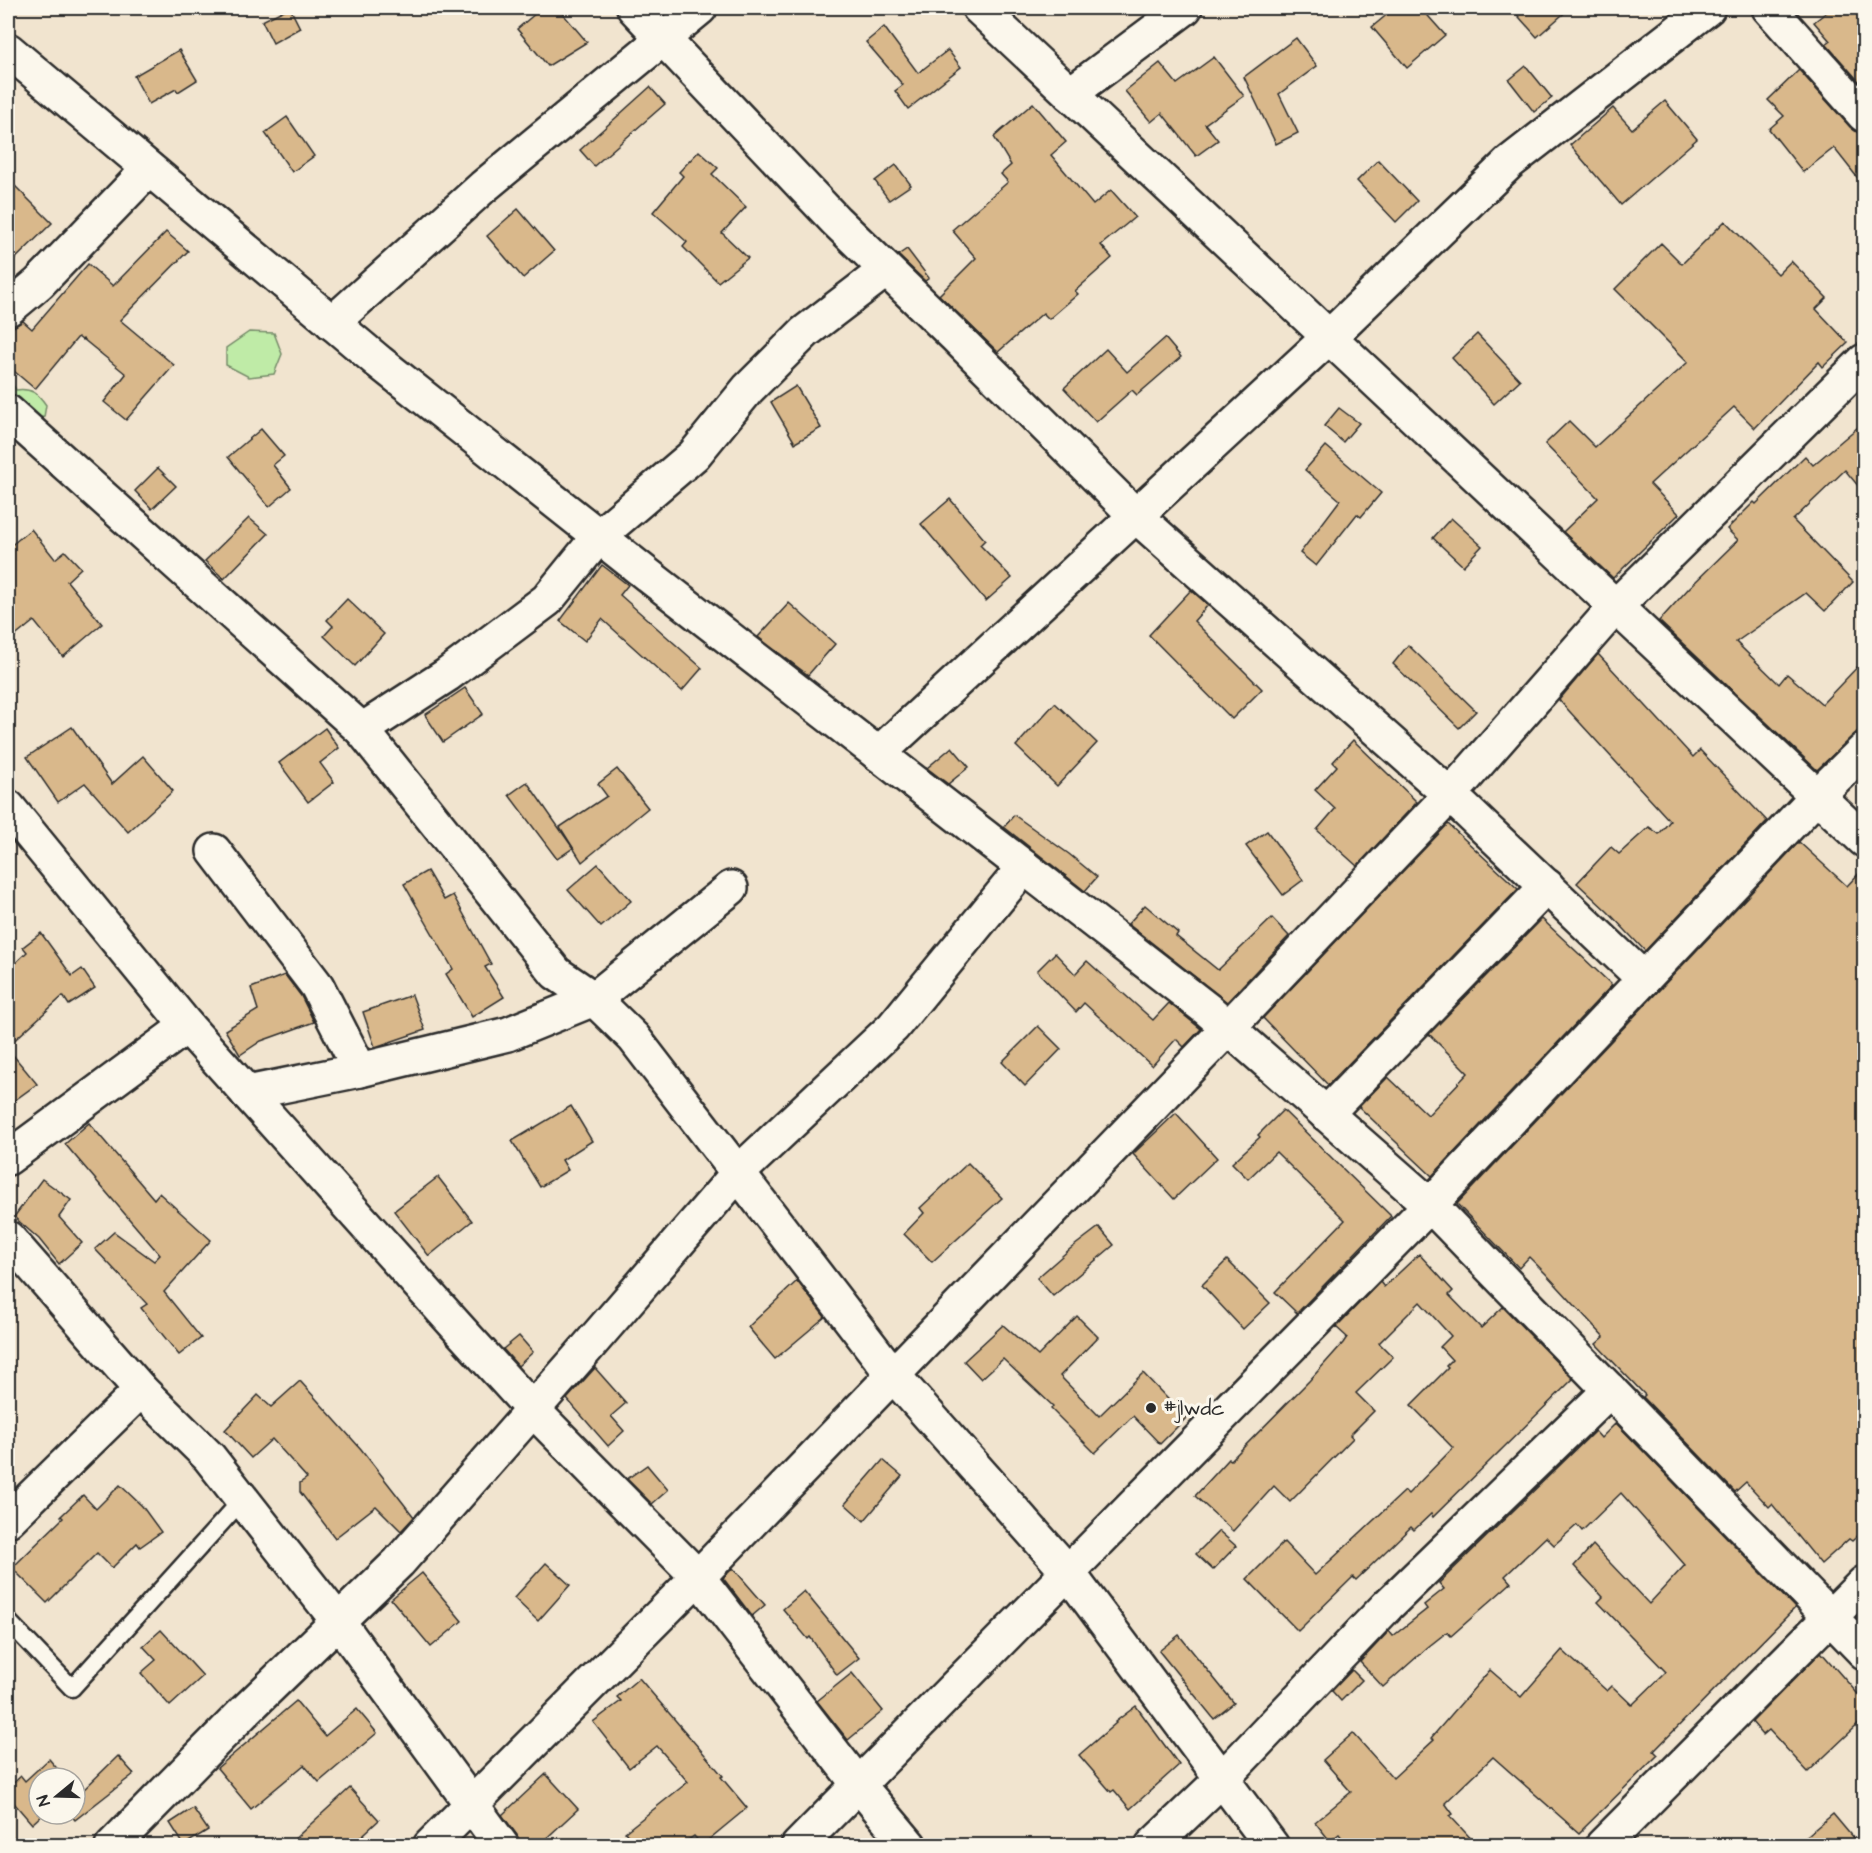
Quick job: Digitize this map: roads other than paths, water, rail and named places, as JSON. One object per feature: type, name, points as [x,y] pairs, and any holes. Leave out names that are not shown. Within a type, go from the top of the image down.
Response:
[{"type":"street","points":[[634,8],[836,221],[1136,516],[1450,795],[1644,979]]},
{"type":"street","points":[[332,323],[483,187],[700,8]]},
{"type":"street","points":[[979,8],[1864,840]]},
{"type":"street","points":[[1070,94],[1185,8]]},
{"type":"street","points":[[878,754],[1329,337],[1510,162],[1708,8]]},
{"type":"street","points":[[1769,8],[1864,115]]},
{"type":"street","points":[[8,50],[332,323],[599,536],[1228,1028],[1430,1205],[1864,1652]]},
{"type":"street","points":[[8,309],[39,283],[149,169]]},
{"type":"street","points":[[362,730],[447,675],[548,600],[599,536],[694,455],[748,389],[805,332],[886,270]]},
{"type":"street","points":[[430,1845],[698,1577],[1228,1028],[1450,795],[1616,606],[1864,361]]},
{"type":"street","points":[[8,412],[362,730],[556,973],[594,999],[634,1038],[893,1375],[1067,1571],[1272,1845]]},
{"type":"street","points":[[798,1845],[1430,1205],[1817,796],[1864,750]]},
{"type":"street","points":[[8,807],[187,1026],[247,1093],[532,1409],[698,1577],[858,1784],[909,1845]]},
{"type":"street","points":[[214,851],[317,986],[360,1070]]},
{"type":"street","points":[[112,1845],[244,1712],[399,1562],[738,1172],[893,1027],[1024,867]]},
{"type":"street","points":[[1326,1114],[1547,886]]},
{"type":"street","points":[[247,1093],[360,1070],[508,1034],[594,999],[731,888]]},
{"type":"street","points":[[8,1158],[187,1026]]},
{"type":"street","points":[[8,1239],[141,1390],[209,1457],[338,1621],[502,1845]]},
{"type":"street","points":[[8,1520],[141,1390]]},
{"type":"street","points":[[1152,1845],[1222,1779],[1388,1605],[1610,1390]]},
{"type":"street","points":[[1602,1845],[1864,1583]]},
{"type":"lane","points":[[8,1621],[72,1688],[242,1500]]},
{"type":"place","name":"#jlwdc","points":[[1151,1408]]}]
